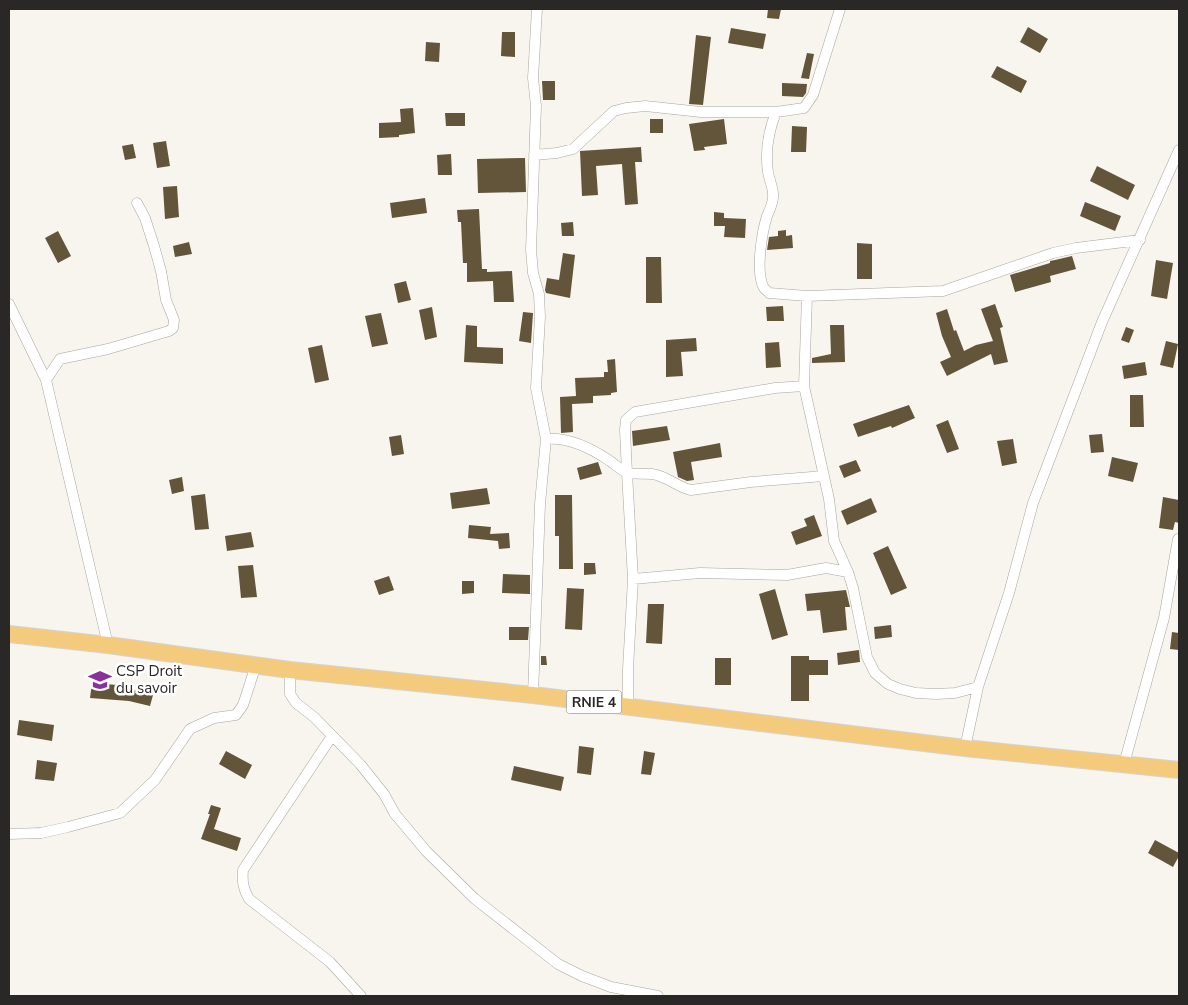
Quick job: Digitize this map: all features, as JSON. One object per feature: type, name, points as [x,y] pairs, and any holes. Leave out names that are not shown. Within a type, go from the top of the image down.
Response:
[{"type":"main road","name":"RNIE 4","points":[[9,634],[108,645],[290,670],[533,695],[965,748],[1179,770]]},
{"type":"street","points":[[533,695],[540,504],[546,439],[536,388],[540,317],[539,294],[533,273],[531,250],[536,106],[533,78],[537,9]]},
{"type":"street","points":[[534,155],[557,153],[573,149],[614,111],[626,108],[645,106],[701,112],[776,112],[804,108],[813,95],[840,9]]},
{"type":"street","points":[[759,112],[770,128]]},
{"type":"street","points":[[776,112],[770,128],[768,170],[774,194],[773,204],[764,230],[760,275],[764,287],[769,293],[807,296],[943,291],[1054,253],[1076,248],[1140,240]]},
{"type":"street","points":[[965,748],[978,687],[1009,593],[1033,503],[1102,322],[1179,150]]},
{"type":"street","points":[[46,380],[60,359],[108,349],[169,332],[173,328],[174,320],[166,300],[161,271],[145,218],[138,203]]},
{"type":"street","points":[[807,296],[804,386],[829,499],[834,541],[848,572],[867,657],[875,673],[888,684],[916,692],[955,693],[978,687]]},
{"type":"street","points":[[9,304],[46,380],[108,645]]},
{"type":"street","points":[[628,706],[633,578],[626,420],[635,412],[775,388],[804,386]]},
{"type":"street","points":[[546,439],[558,438],[575,443],[595,452],[627,473],[655,474],[667,478],[682,488],[691,490],[751,482],[824,476]]},
{"type":"street","points":[[1124,764],[1164,618],[1178,539]]},
{"type":"street","points":[[633,578],[700,573],[786,575],[826,568],[848,572]]},
{"type":"street","points":[[9,834],[40,833],[120,813],[155,780],[190,729],[214,718],[236,715],[243,705],[256,665]]},
{"type":"street","points":[[290,670],[289,687],[293,698],[360,764],[384,794],[395,814],[426,851],[475,899],[558,964],[582,976],[611,986],[658,996]]},
{"type":"street","points":[[332,736],[243,870],[242,880],[244,891],[249,899],[330,962],[361,996]]},
{"type":"building","points":[[768,9],[781,9],[779,19],[767,18]]},
{"type":"building","points":[[1028,27],[1048,39],[1040,53],[1020,42]]},
{"type":"building","points":[[731,28],[766,34],[763,49],[728,43]]},
{"type":"building","points":[[502,32],[515,32],[515,57],[501,56]]},
{"type":"building","points":[[696,35],[711,37],[703,105],[689,104]]},
{"type":"building","points":[[426,42],[440,43],[439,62],[425,61]]},
{"type":"building","points":[[807,53],[814,54],[809,79],[801,78]]},
{"type":"building","points":[[997,66],[1027,81],[1021,93],[991,77]]},
{"type":"building","points":[[542,81],[555,81],[555,100],[543,100]]},
{"type":"building","points":[[782,83],[807,84],[806,93],[803,97],[782,96]]},
{"type":"building","points":[[413,108],[415,133],[399,135],[399,137],[379,138],[379,123],[401,122],[400,109]]},
{"type":"building","points":[[445,113],[465,113],[465,126],[446,126]]},
{"type":"building","points":[[650,119],[663,119],[663,133],[650,133]]},
{"type":"building","points":[[724,119],[727,144],[704,147],[705,150],[694,151],[689,124]]},
{"type":"building","points":[[792,126],[807,127],[806,152],[791,152]]},
{"type":"building","points":[[166,141],[170,166],[157,168],[153,143]]},
{"type":"building","points":[[133,144],[136,158],[125,160],[122,146]]},
{"type":"building","points":[[641,147],[642,162],[635,162],[638,204],[625,205],[622,164],[596,166],[598,195],[582,196],[580,151]]},
{"type":"building","points":[[451,154],[452,175],[438,175],[437,155]]},
{"type":"building","points":[[525,158],[526,192],[478,193],[477,159]]},
{"type":"building","points":[[1097,166],[1135,185],[1128,200],[1090,181]]},
{"type":"building","points":[[177,186],[179,217],[165,219],[163,187]]},
{"type":"building","points":[[425,198],[427,213],[392,218],[390,203]]},
{"type":"building","points":[[1085,202],[1121,216],[1115,231],[1080,216]]},
{"type":"building","points":[[479,209],[482,269],[487,269],[487,272],[512,271],[514,302],[494,302],[493,281],[467,282],[467,263],[463,263],[461,222],[458,222],[457,210]]},
{"type":"building","points":[[714,212],[724,213],[724,218],[746,219],[745,238],[724,237],[725,226],[714,226]]},
{"type":"building","points":[[573,222],[574,236],[562,236],[561,223]]},
{"type":"building","points":[[786,230],[786,236],[792,235],[793,248],[767,250],[769,237],[778,236],[778,231]]},
{"type":"building","points":[[58,231],[71,256],[58,263],[45,238]]},
{"type":"building","points":[[189,242],[192,254],[175,257],[173,246]]},
{"type":"building","points":[[857,243],[872,244],[872,279],[857,279]]},
{"type":"building","points":[[563,253],[575,255],[570,298],[546,293],[545,290],[547,278],[559,280]]},
{"type":"building","points":[[1072,256],[1076,269],[1050,276],[1051,282],[1015,292],[1010,275],[1050,263],[1050,261]]},
{"type":"building","points":[[646,257],[661,257],[662,303],[646,303]]},
{"type":"building","points":[[1156,260],[1173,263],[1167,299],[1151,296]]},
{"type":"building","points":[[406,281],[411,300],[398,303],[394,284]]},
{"type":"building","points":[[995,304],[1003,327],[1000,328],[1008,362],[994,365],[991,354],[947,376],[940,362],[951,357],[942,336],[936,313],[947,309],[954,331],[956,330],[964,351],[976,345],[993,341],[981,309]]},
{"type":"building","points":[[783,306],[784,321],[767,321],[766,307]]},
{"type":"building","points":[[432,307],[437,337],[425,340],[419,310]]},
{"type":"building","points":[[523,312],[533,313],[531,343],[519,341]]},
{"type":"building","points":[[381,313],[388,344],[372,347],[365,316]]},
{"type":"building","points":[[466,325],[477,326],[477,347],[503,348],[503,364],[464,362]]},
{"type":"building","points":[[830,325],[844,325],[845,362],[812,363],[812,358],[831,354]]},
{"type":"building","points":[[1126,327],[1134,330],[1129,343],[1121,340]]},
{"type":"building","points":[[696,338],[697,351],[681,352],[683,376],[666,377],[666,340]]},
{"type":"building","points":[[1166,341],[1178,344],[1173,368],[1160,365]]},
{"type":"building","points":[[779,342],[781,367],[766,368],[765,343]]},
{"type":"building","points":[[322,345],[329,380],[315,383],[308,348]]},
{"type":"building","points":[[615,359],[617,392],[611,393],[611,395],[593,396],[593,403],[572,404],[573,432],[561,433],[560,397],[576,396],[575,378],[604,377],[604,372],[608,372],[607,360]]},
{"type":"building","points":[[1145,362],[1147,375],[1124,379],[1122,366]]},
{"type":"building","points":[[1130,395],[1143,395],[1144,427],[1130,427]]},
{"type":"building","points":[[909,405],[915,418],[892,428],[891,426],[858,437],[853,424]]},
{"type":"building","points":[[948,420],[959,449],[947,453],[936,425]]},
{"type":"building","points":[[667,426],[670,440],[633,446],[632,431]]},
{"type":"building","points":[[1102,434],[1104,452],[1091,453],[1089,435]]},
{"type":"building","points":[[401,435],[404,454],[392,456],[389,437]]},
{"type":"building","points":[[1013,439],[1017,463],[1002,466],[997,441]]},
{"type":"building","points":[[720,443],[722,457],[691,462],[694,480],[687,481],[678,477],[673,452]]},
{"type":"building","points":[[1112,457],[1138,463],[1133,482],[1108,476]]},
{"type":"building","points":[[856,460],[861,471],[844,478],[839,466]]},
{"type":"building","points":[[598,462],[602,474],[580,480],[577,468]]},
{"type":"building","points":[[182,477],[184,491],[172,494],[169,480]]},
{"type":"building","points":[[487,488],[490,504],[452,509],[450,493]]},
{"type":"building","points":[[205,494],[209,529],[195,530],[191,496]]},
{"type":"building","points":[[555,495],[572,495],[573,569],[559,569],[559,536],[555,536]]},
{"type":"building","points":[[1163,497],[1179,500],[1179,523],[1175,522],[1173,530],[1159,528]]},
{"type":"building","points":[[871,498],[877,512],[847,525],[841,511]]},
{"type":"building","points":[[814,515],[822,536],[796,545],[791,532],[807,526],[804,519]]},
{"type":"building","points":[[469,525],[491,527],[490,534],[509,533],[510,548],[499,549],[498,541],[468,538]]},
{"type":"building","points":[[251,532],[254,547],[227,551],[225,536]]},
{"type":"building","points":[[888,546],[907,588],[891,595],[873,553]]},
{"type":"building","points":[[584,563],[595,563],[596,574],[584,575]]},
{"type":"building","points":[[253,565],[257,597],[241,598],[238,566]]},
{"type":"building","points":[[503,574],[530,575],[530,594],[502,593]]},
{"type":"building","points":[[389,576],[394,590],[379,595],[374,581]]},
{"type":"building","points":[[462,581],[474,581],[474,593],[462,594]]},
{"type":"building","points":[[567,588],[584,589],[582,630],[565,629]]},
{"type":"building","points":[[775,589],[788,635],[772,640],[759,594]]},
{"type":"building","points":[[846,590],[850,607],[845,607],[847,630],[823,633],[820,610],[807,611],[805,594]]},
{"type":"building","points":[[648,604],[664,604],[662,644],[646,643]]},
{"type":"building","points":[[891,625],[892,637],[875,639],[874,627]]},
{"type":"building","points":[[509,627],[529,627],[528,640],[509,640]]},
{"type":"building","points":[[1172,632],[1179,633],[1179,650],[1170,649]]},
{"type":"building","points":[[859,650],[860,662],[838,665],[837,653]]},
{"type":"building","points":[[541,656],[546,656],[547,665],[541,665]]},
{"type":"building","points":[[791,656],[809,656],[809,660],[828,660],[828,675],[809,675],[809,701],[791,701]]},
{"type":"building","points":[[715,658],[731,658],[731,685],[715,685]]},
{"type":"building","points":[[92,683],[130,686],[129,689],[153,695],[150,706],[129,701],[90,698]]},
{"type":"building","points":[[19,720],[54,725],[52,741],[17,735]]},
{"type":"building","points":[[579,746],[594,748],[591,775],[577,773]]},
{"type":"building","points":[[226,751],[252,765],[245,779],[219,764]]},
{"type":"building","points":[[644,751],[655,753],[651,775],[641,774]]},
{"type":"building","points":[[37,760],[57,763],[54,781],[35,779]]},
{"type":"building","points":[[514,766],[564,777],[561,791],[511,780]]},
{"type":"building","points":[[211,805],[221,808],[214,829],[241,838],[237,851],[201,839],[210,814],[208,814]]},
{"type":"building","points":[[1155,840],[1179,853],[1173,867],[1148,853]]},
{"type":"place","name":"CSP Droit du savoir","points":[[100,680]]}]
